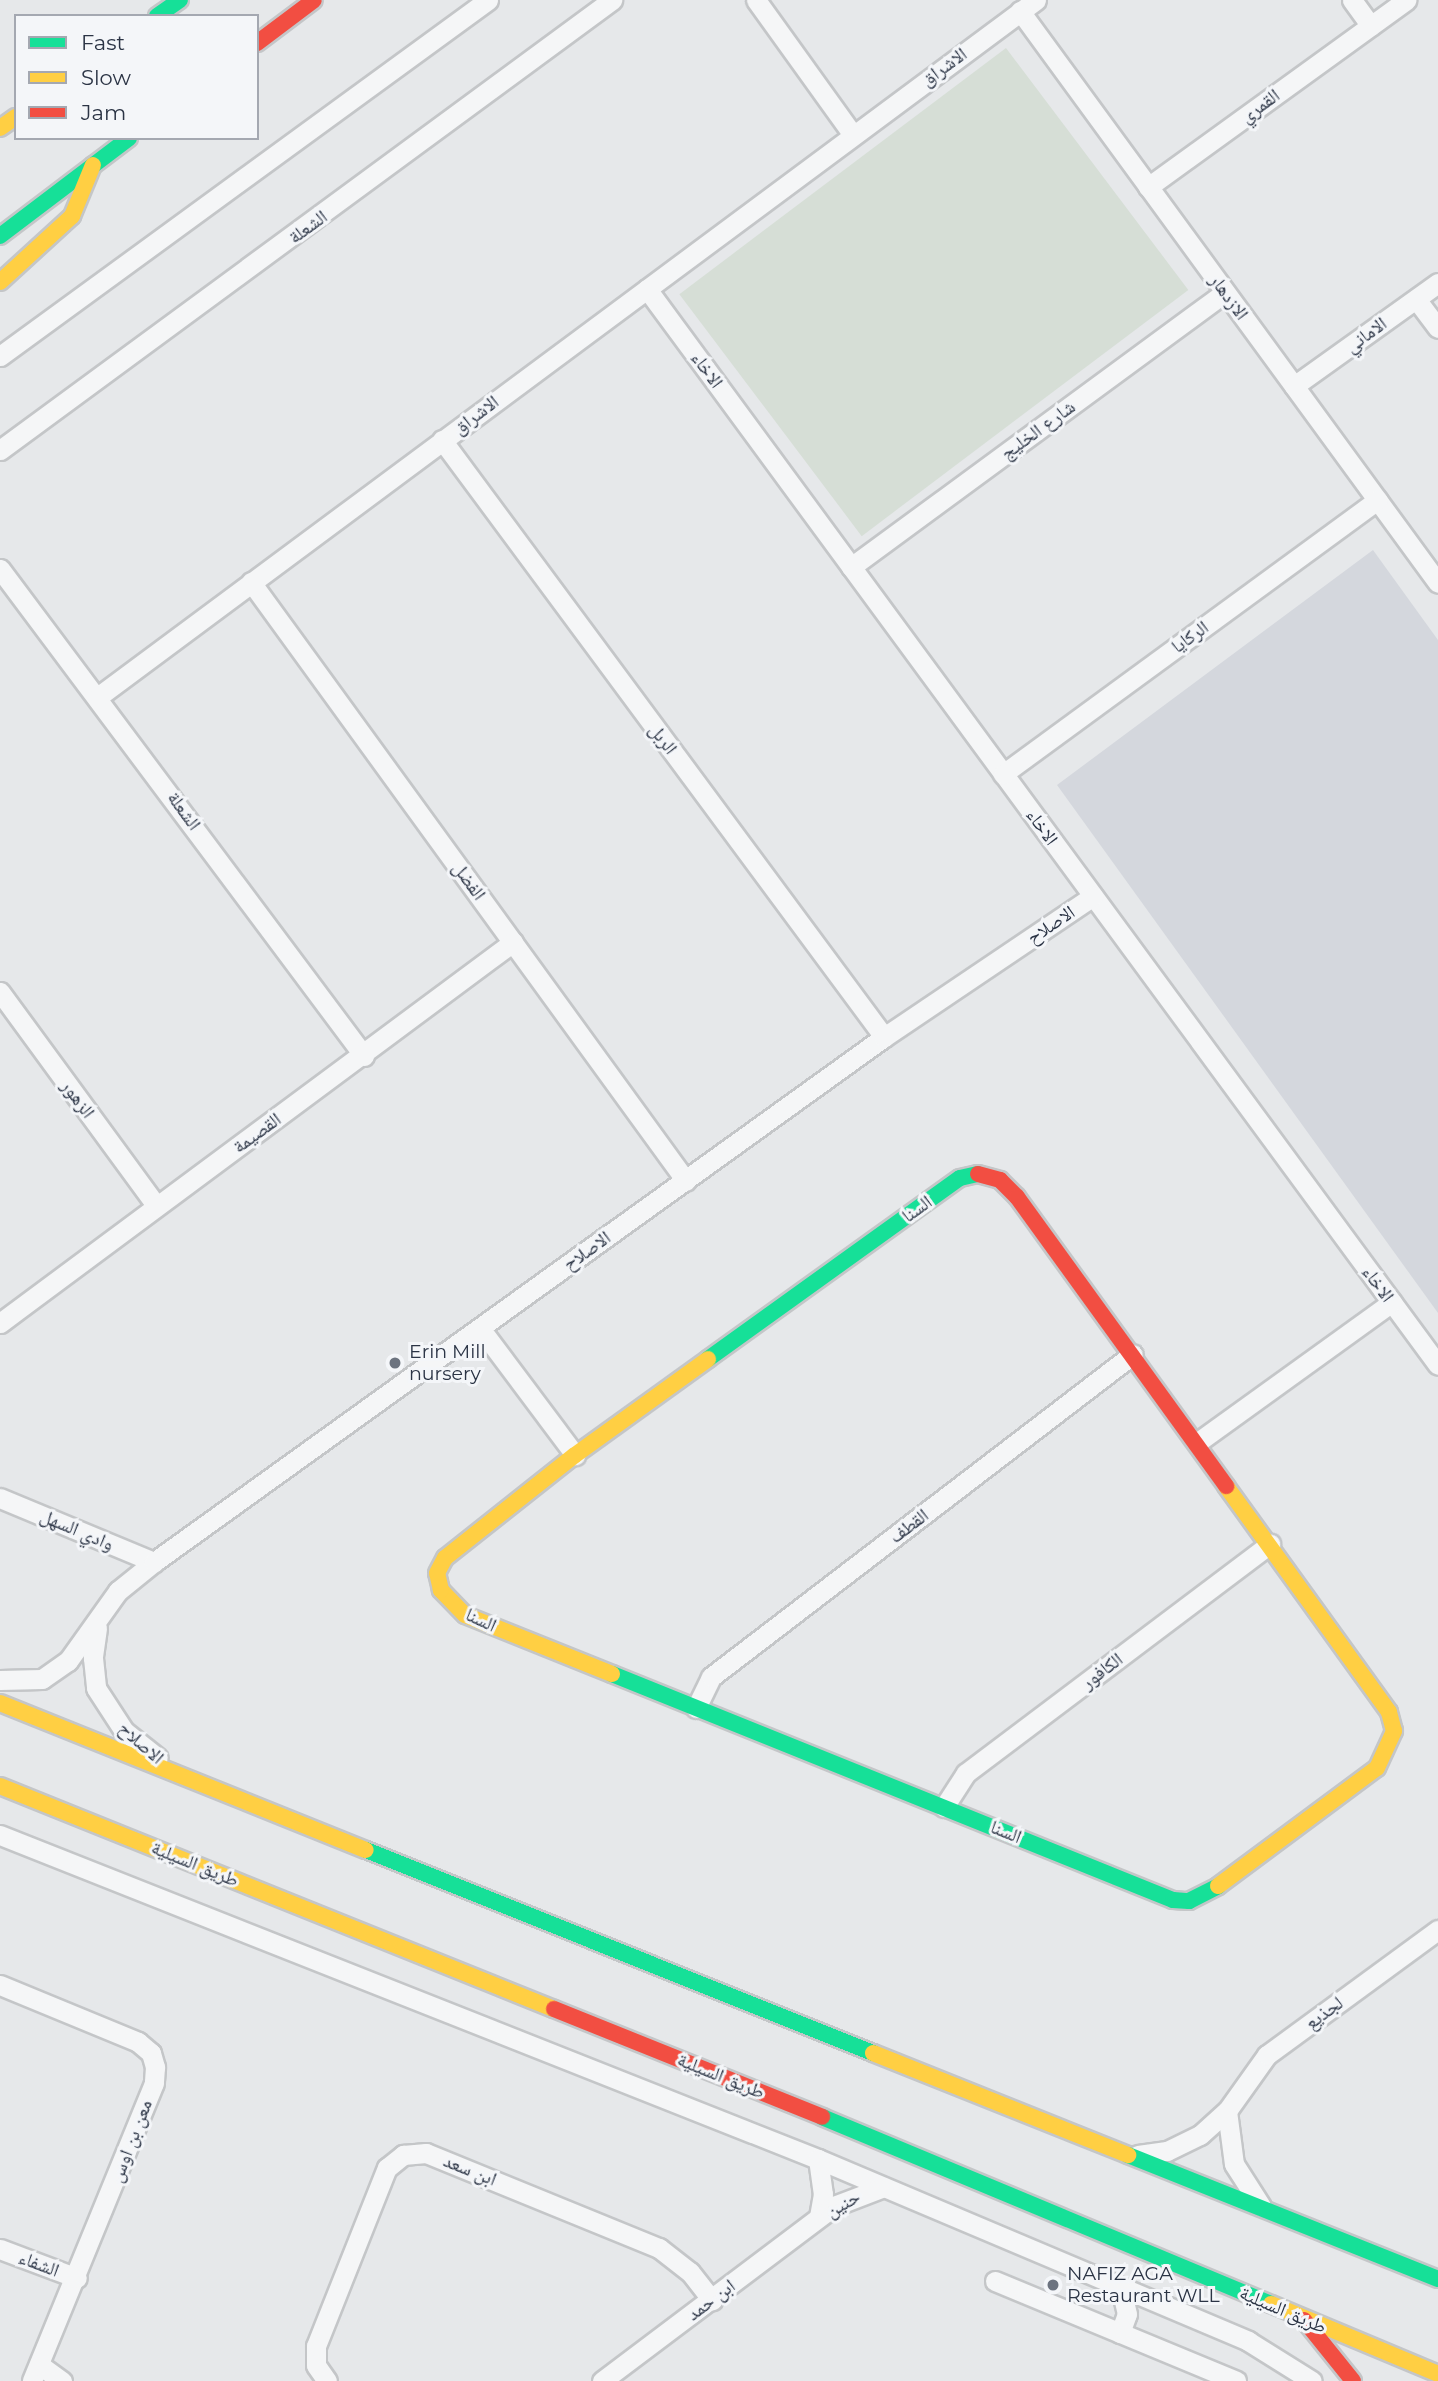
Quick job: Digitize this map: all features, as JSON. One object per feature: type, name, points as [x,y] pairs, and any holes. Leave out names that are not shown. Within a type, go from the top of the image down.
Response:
[{"type":"main road","points":[[160,14],[180,0]]},
{"type":"main road","points":[[259,41],[314,0]]},
{"type":"main road","points":[[0,236],[126,140]]},
{"type":"main road","points":[[0,282],[66,224],[81,200],[93,165]]},
{"type":"main road","name":"السنا","points":[[978,1174],[1000,1180],[1017,1197],[1198,1441],[1389,1712],[1394,1731],[1377,1768],[1206,1895],[1189,1901],[1173,1900],[465,1615],[441,1590],[437,1573],[445,1558],[575,1455],[960,1178],[978,1174]]},
{"type":"main road","points":[[0,1703],[1438,2279]]},
{"type":"main road","name":"طريق السيلية","points":[[0,1786],[919,2156],[1304,2320],[1438,2374]]},
{"type":"main road","points":[[1304,2320],[1353,2381]]},
{"type":"street","points":[[0,356],[488,0]]},
{"type":"street","points":[[756,0],[853,135]]},
{"type":"street","points":[[1352,0],[1371,26]]},
{"type":"street","name":"القمري","points":[[1148,187],[1406,0]]},
{"type":"street","name":"الشعلة","points":[[0,450],[601,3]]},
{"type":"street","name":"الاشراق","points":[[99,696],[1028,6]]},
{"type":"street","name":"الازدهار","points":[[1028,6],[1148,187],[1438,583]]},
{"type":"street","name":"الاماني","points":[[1294,386],[1438,283]]},
{"type":"street","name":"الاخاء","points":[[647,289],[1438,1365]]},
{"type":"street","name":"شارع الخليج","points":[[851,567],[1225,292]]},
{"type":"street","points":[[1416,299],[1438,328]]},
{"type":"street","name":"الربل","points":[[442,440],[884,1037]]},
{"type":"street","name":"الركايا","points":[[1003,774],[1377,500]]},
{"type":"street","name":"الشعلة","points":[[0,569],[99,696],[364,1056]]},
{"type":"street","name":"الفضل","points":[[251,582],[686,1181]]},
{"type":"street","name":"الاصلاح","points":[[0,1680],[42,1679],[68,1661],[98,1624],[118,1591],[154,1562],[884,1037],[1093,896]]},
{"type":"street","name":"القصيمة","points":[[0,1323],[156,1205],[364,1056],[513,942]]},
{"type":"street","name":"الزهور","points":[[0,992],[156,1205]]},
{"type":"street","points":[[1198,1441],[1392,1302]]},
{"type":"street","points":[[480,1328],[575,1455]]},
{"type":"street","name":"القطف","points":[[696,1708],[711,1677],[1133,1354]]},
{"type":"street","name":"وادي السهل","points":[[0,1498],[154,1562]]},
{"type":"street","name":"الكافور","points":[[944,1807],[966,1773],[1270,1544]]},
{"type":"street","name":"الاصلاح","points":[[98,1624],[94,1673],[108,1713],[181,1777]]},
{"type":"street","points":[[0,1835],[818,2159],[1248,2342],[1312,2381]]},
{"type":"street","name":"لجذيع","points":[[1132,2156],[1184,2144],[1227,2111],[1267,2054],[1438,1930]]},
{"type":"street","name":"معن بن اوس","points":[[0,1985],[138,2042],[151,2053],[155,2067],[154,2083],[77,2278],[36,2373]]},
{"type":"street","points":[[1227,2111],[1234,2164],[1262,2207]]},
{"type":"street","name":"ابن سعد","points":[[327,2381],[316,2365],[316,2346],[387,2168],[403,2155],[426,2152],[659,2248],[690,2272],[712,2300]]},
{"type":"street","name":"حنين","points":[[818,2159],[823,2182],[819,2217]]},
{"type":"street","name":"حنين","points":[[819,2217],[849,2197],[884,2187]]},
{"type":"street","name":"ابن حمد","points":[[602,2381],[819,2217]]},
{"type":"street","name":"الشفاء","points":[[0,2249],[77,2278]]},
{"type":"street","points":[[995,2281],[1236,2381]]},
{"type":"street","points":[[1121,2288],[1128,2314],[1125,2335]]},
{"type":"street","points":[[1125,2335],[1142,2313],[1157,2303]]},
{"type":"street","points":[[36,2373],[62,2381]]},
{"type":"shaded area","points":[[1006,48],[1188,290],[862,536],[679,294]]},
{"type":"shaded area","points":[[1373,550],[1438,640],[1438,1313],[1057,785]]},
{"type":"traffic: fast","points":[[160,14],[180,0]]},
{"type":"traffic: fast","points":[[0,236],[126,140]]},
{"type":"traffic: fast","points":[[708,1359],[960,1178],[978,1174]]},
{"type":"traffic: fast","points":[[612,1674],[1173,1900],[1189,1901],[1218,1886]]},
{"type":"traffic: fast","points":[[366,1850],[873,2053]]},
{"type":"traffic: fast","points":[[822,2117],[1271,2304]]},
{"type":"traffic: fast","points":[[1128,2155],[1438,2279]]},
{"type":"traffic: slow","points":[[0,128],[14,118]]},
{"type":"traffic: slow","points":[[0,282],[72,216],[93,165]]},
{"type":"traffic: slow","points":[[612,1674],[465,1615],[441,1590],[437,1573],[445,1558],[575,1455],[708,1359]]},
{"type":"traffic: slow","points":[[1218,1886],[1377,1768],[1394,1731],[1389,1712],[1226,1486]]},
{"type":"traffic: slow","points":[[0,1703],[366,1850]]},
{"type":"traffic: slow","points":[[0,1786],[554,2009]]},
{"type":"traffic: slow","points":[[873,2053],[1128,2155]]},
{"type":"traffic: slow","points":[[1271,2304],[1438,2374]]},
{"type":"traffic: jam","points":[[259,41],[314,0]]},
{"type":"traffic: jam","points":[[978,1174],[1000,1180],[1017,1197],[1226,1486]]},
{"type":"traffic: jam","points":[[554,2009],[822,2117]]},
{"type":"traffic: jam","points":[[1304,2320],[1353,2381]]},
{"type":"place","name":"Erin Mill nursery","points":[[395,1363]]},
{"type":"place","name":"NAFIZ AGA Restaurant WLL","points":[[1053,2285]]}]
